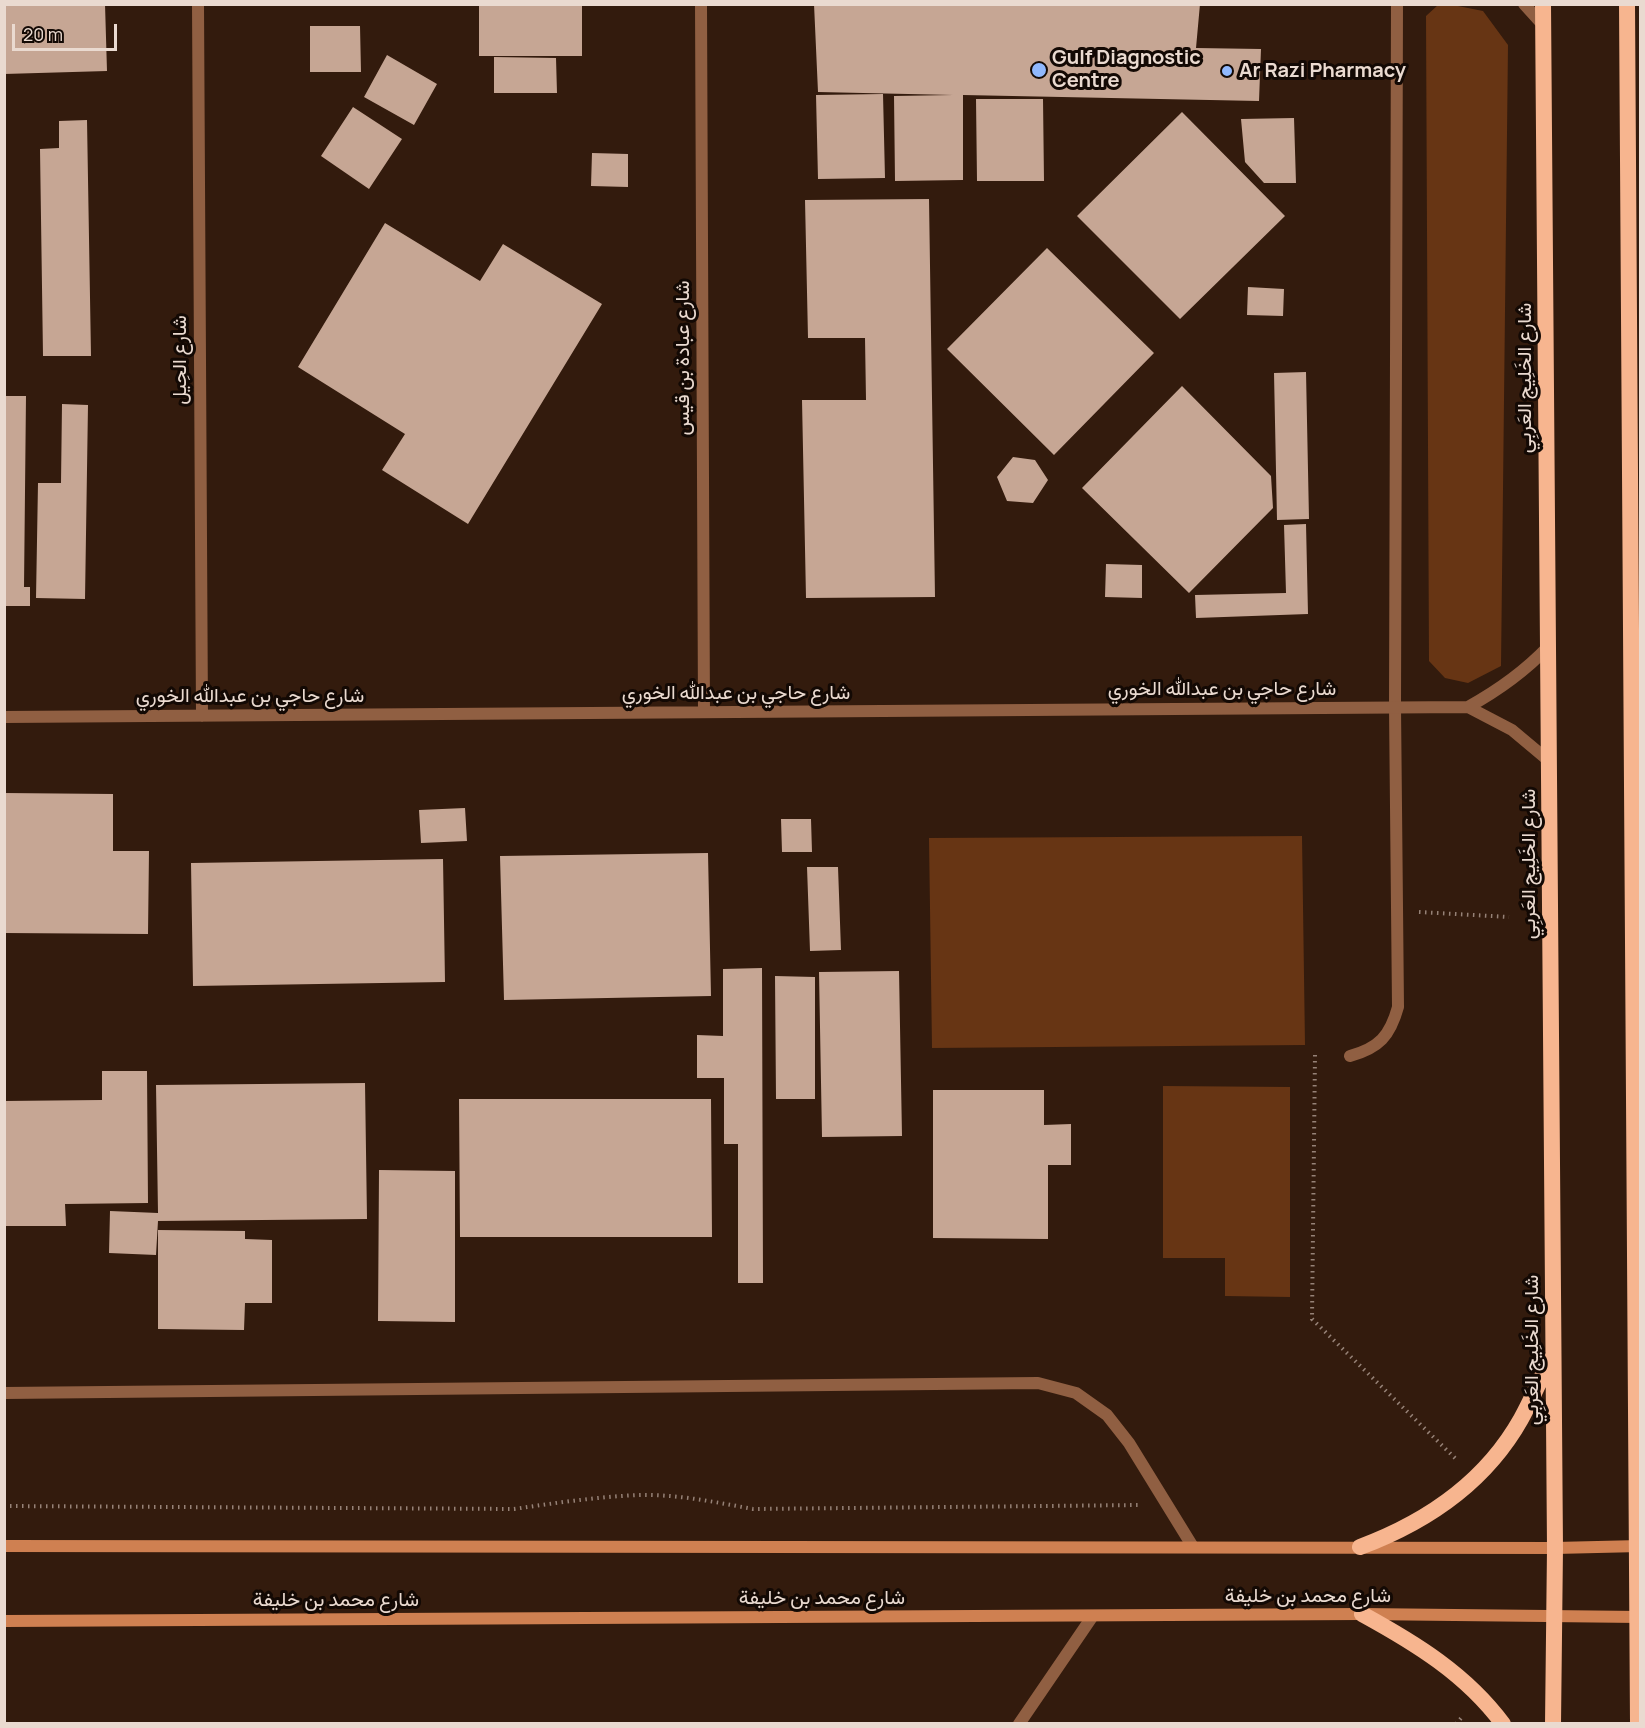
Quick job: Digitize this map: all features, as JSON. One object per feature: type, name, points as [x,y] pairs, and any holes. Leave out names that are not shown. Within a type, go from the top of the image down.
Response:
[{"type":"highway","name":"شارع الخَلِيج العَربِي","points":[[1543,4],[1555,1548],[1553,1724]]},
{"type":"highway","points":[[1627,4],[1636,691],[1638,1724]]},
{"type":"highway","points":[[1360,1547],[1393,1535],[1424,1518],[1476,1477],[1501,1448],[1521,1419],[1553,1354]]},
{"type":"highway","points":[[1362,1614],[1430,1654],[1457,1674],[1503,1724]]},
{"type":"main road","points":[[4,1546],[1555,1548],[1639,1546]]},
{"type":"main road","name":"شارع محمد بن خليفة","points":[[4,1621],[1362,1614],[1639,1617]]},
{"type":"street","name":"شارع الحِيل","points":[[198,4],[202,716]]},
{"type":"street","name":"شارع عبادة بن قيس","points":[[701,4],[704,712]]},
{"type":"street","points":[[1350,1056],[1377,1045],[1388,1034],[1398,1007],[1395,708],[1397,4]]},
{"type":"street","points":[[1524,4],[1543,25]]},
{"type":"street","points":[[1468,707],[1511,681],[1548,647]]},
{"type":"street","name":"شارع حاجي بن عبدالله الخوري","points":[[4,717],[1468,707],[1512,730],[1549,761]]},
{"type":"street","points":[[4,1393],[1038,1383],[1076,1393],[1107,1415],[1129,1443],[1192,1547]]},
{"type":"street","points":[[1019,1724],[1092,1617]]},
{"type":"path","points":[[1397,910],[1509,917]]},
{"type":"path","points":[[1315,1055],[1312,1319],[1460,1463]]},
{"type":"path","points":[[4,1506],[513,1509],[585,1499],[640,1495],[708,1501],[753,1509],[1166,1504]]},
{"type":"path","points":[[1456,1724],[1462,1717]]},
{"type":"shaded area","points":[[1438,5],[1453,5],[1483,11],[1508,45],[1501,666],[1468,683],[1445,678],[1429,661],[1426,16]]},
{"type":"shaded area","points":[[1302,836],[1305,1045],[932,1048],[929,838]]},
{"type":"shaded area","points":[[1163,1086],[1290,1087],[1290,1297],[1225,1296],[1225,1258],[1163,1258]]},
{"type":"building","points":[[4,4],[105,4],[107,71],[4,74]]},
{"type":"building","points":[[479,4],[582,4],[582,56],[479,56]]},
{"type":"building","name":"Gulf Diagnostic Centre","points":[[814,4],[1200,4],[1196,48],[1261,49],[1259,101],[963,95],[963,180],[895,181],[894,96],[953,95],[818,92]]},
{"type":"building","points":[[310,26],[360,26],[361,72],[310,72]]},
{"type":"building","points":[[387,55],[437,84],[414,125],[364,97]]},
{"type":"building","points":[[494,57],[556,58],[557,93],[494,93]]},
{"type":"building","points":[[883,94],[885,178],[818,179],[816,95]]},
{"type":"building","points":[[976,99],[1043,99],[1044,181],[977,181]]},
{"type":"building","points":[[353,107],[402,139],[369,189],[321,156]]},
{"type":"building","points":[[1182,112],[1285,216],[1180,319],[1077,216]]},
{"type":"building","points":[[1294,118],[1296,183],[1264,183],[1245,162],[1241,119]]},
{"type":"building","points":[[87,120],[91,356],[43,356],[40,149],[59,148],[59,121]]},
{"type":"building","points":[[592,153],[628,154],[628,187],[591,186]]},
{"type":"building","points":[[929,199],[935,597],[806,598],[802,400],[866,400],[865,338],[808,338],[805,200]]},
{"type":"building","points":[[385,223],[480,281],[503,244],[602,304],[468,524],[382,470],[405,434],[298,367]]},
{"type":"building","points":[[1047,248],[1154,353],[1054,455],[947,349]]},
{"type":"building","points":[[1248,287],[1284,289],[1283,316],[1247,315]]},
{"type":"building","points":[[1306,372],[1309,519],[1277,520],[1274,373]]},
{"type":"building","points":[[1182,386],[1271,476],[1273,508],[1189,593],[1082,488]]},
{"type":"building","points":[[4,396],[26,396],[24,587],[30,587],[30,606],[4,606]]},
{"type":"building","points":[[62,404],[88,405],[85,599],[36,598],[38,483],[61,483]]},
{"type":"building","points":[[1013,457],[1035,460],[1048,480],[1033,503],[1007,501],[997,477]]},
{"type":"building","points":[[1306,524],[1308,614],[1196,618],[1195,595],[1286,593],[1284,525]]},
{"type":"building","points":[[1106,564],[1142,565],[1142,598],[1105,597]]},
{"type":"building","points":[[4,793],[113,794],[113,851],[149,851],[148,934],[4,933]]},
{"type":"building","points":[[465,808],[467,841],[421,843],[419,810]]},
{"type":"building","points":[[781,819],[811,819],[812,852],[782,852]]},
{"type":"building","points":[[708,853],[711,996],[504,1000],[500,856]]},
{"type":"building","points":[[443,859],[445,982],[193,986],[191,863]]},
{"type":"building","points":[[807,867],[838,867],[841,950],[810,951]]},
{"type":"building","points":[[762,968],[763,1283],[738,1283],[738,1144],[724,1144],[724,1078],[697,1078],[697,1035],[723,1036],[723,969]]},
{"type":"building","points":[[899,971],[902,1136],[822,1137],[819,972]]},
{"type":"building","points":[[775,976],[815,977],[815,1099],[776,1099]]},
{"type":"building","points":[[102,1071],[147,1071],[148,1203],[65,1204],[66,1226],[4,1226],[4,1101],[102,1100]]},
{"type":"building","points":[[365,1083],[367,1219],[158,1221],[156,1255],[109,1253],[110,1211],[158,1213],[156,1085]]},
{"type":"building","points":[[933,1090],[1044,1090],[1044,1125],[1071,1124],[1071,1165],[1048,1165],[1048,1239],[933,1238]]},
{"type":"building","points":[[459,1099],[711,1099],[712,1237],[460,1237]]},
{"type":"building","points":[[379,1170],[455,1171],[455,1322],[378,1321]]},
{"type":"building","points":[[158,1230],[245,1231],[245,1239],[272,1240],[272,1303],[245,1303],[244,1330],[158,1329]]},
{"type":"place","name":"Gulf Diagnostic Centre","points":[[1039,70]]},
{"type":"place","name":"Ar Razi Pharmacy","points":[[1227,71]]}]
